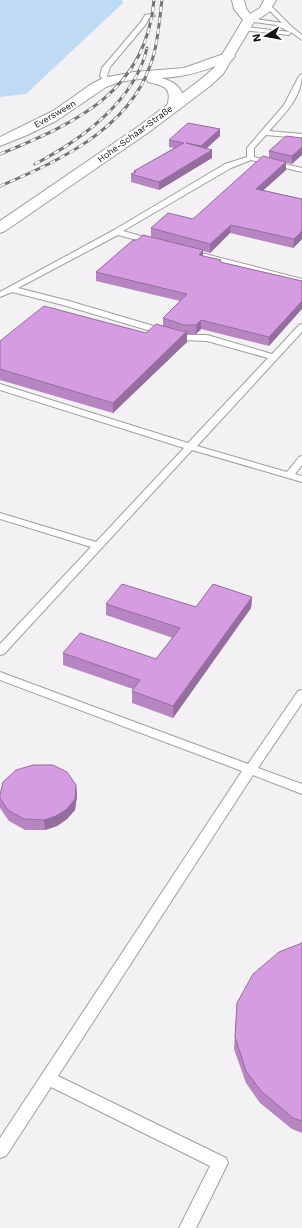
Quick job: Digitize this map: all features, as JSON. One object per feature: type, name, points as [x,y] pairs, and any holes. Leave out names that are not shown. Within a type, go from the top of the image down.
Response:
[{"type":"main road","points":[[238,0],[247,24]]},
{"type":"main road","name":"Hohe-Schaar-Straße","points":[[0,228],[174,107],[200,80],[217,73],[229,56],[247,24],[265,10],[269,3]]},
{"type":"main road","name":"Eversween","points":[[0,142],[58,114],[93,89],[108,82],[138,74],[178,73],[202,67],[229,56]]},
{"type":"main road","name":"Eversween","points":[[178,73],[200,80]]},
{"type":"main road","name":"Eversween","points":[[108,82],[152,79],[200,80]]},
{"type":"main road","name":"Eversween","points":[[152,79],[165,83],[175,90],[177,96],[174,107]]},
{"type":"lane","points":[[269,3],[293,31],[301,37]]},
{"type":"lane","points":[[108,82],[103,76],[103,72],[107,66],[144,23],[147,16],[152,16]]},
{"type":"lane","points":[[247,24],[277,24],[293,31]]},
{"type":"lane","points":[[247,24],[301,37]]},
{"type":"lane","points":[[251,158],[250,148],[285,107],[302,78]]},
{"type":"lane","points":[[264,133],[302,136]]},
{"type":"lane","points":[[0,295],[117,232],[228,166],[251,158],[302,170]]},
{"type":"lane","points":[[117,232],[163,245]]},
{"type":"lane","points":[[178,249],[302,281]]},
{"type":"lane","points":[[11,289],[66,303],[184,338],[207,338],[274,357]]},
{"type":"lane","points":[[0,651],[302,327]]},
{"type":"lane","points":[[0,388],[191,447],[302,479]]},
{"type":"lane","points":[[289,475],[302,459]]},
{"type":"lane","points":[[0,516],[98,546]]},
{"type":"lane","points":[[0,676],[302,789]]},
{"type":"lane","points":[[0,1151],[249,768],[302,694]]},
{"type":"lane","points":[[48,1079],[220,1163],[187,1228]]},
{"type":"water","points":[[0,0],[122,0],[123,3],[26,94],[0,97]]},
{"type":"building","points":[[188,123],[220,129],[201,146],[186,143],[212,150],[159,182],[131,174],[184,143],[169,140]]},
{"type":"building","points":[[286,136],[302,138],[302,147],[292,156],[269,151]]},
{"type":"building","points":[[263,156],[286,162],[256,189],[302,199],[302,231],[294,239],[231,225],[210,244],[151,228],[168,213],[193,219]]},
{"type":"building","points":[[143,235],[203,250],[199,255],[221,260],[220,262],[302,281],[302,301],[269,337],[201,320],[196,325],[184,325],[163,318],[187,294],[96,272],[133,240],[137,240]]},
{"type":"building","points":[[44,306],[146,333],[156,324],[181,331],[187,331],[113,403],[0,369],[0,341]]},
{"type":"building","points":[[122,584],[196,607],[213,584],[252,597],[173,706],[132,691],[140,680],[63,653],[80,633],[156,659],[180,628],[106,604]]},
{"type":"building","points":[[33,765],[53,765],[67,772],[76,785],[75,799],[67,809],[56,816],[44,820],[24,819],[8,810],[0,798],[3,782],[16,770]]},
{"type":"building","points":[[302,943],[302,1121],[293,1118],[261,1091],[246,1071],[235,1037],[237,1003],[253,974],[279,952]]},
{"type":"railway","points":[[0,154],[55,130],[80,116],[102,100],[122,81],[137,59],[148,32],[154,0]]},
{"type":"railway","points":[[0,186],[45,166],[88,141],[108,125],[125,108],[140,88],[153,58],[157,42],[162,0]]},
{"type":"railway","points":[[35,164],[70,143],[104,117],[131,85],[141,67],[147,48]]}]
